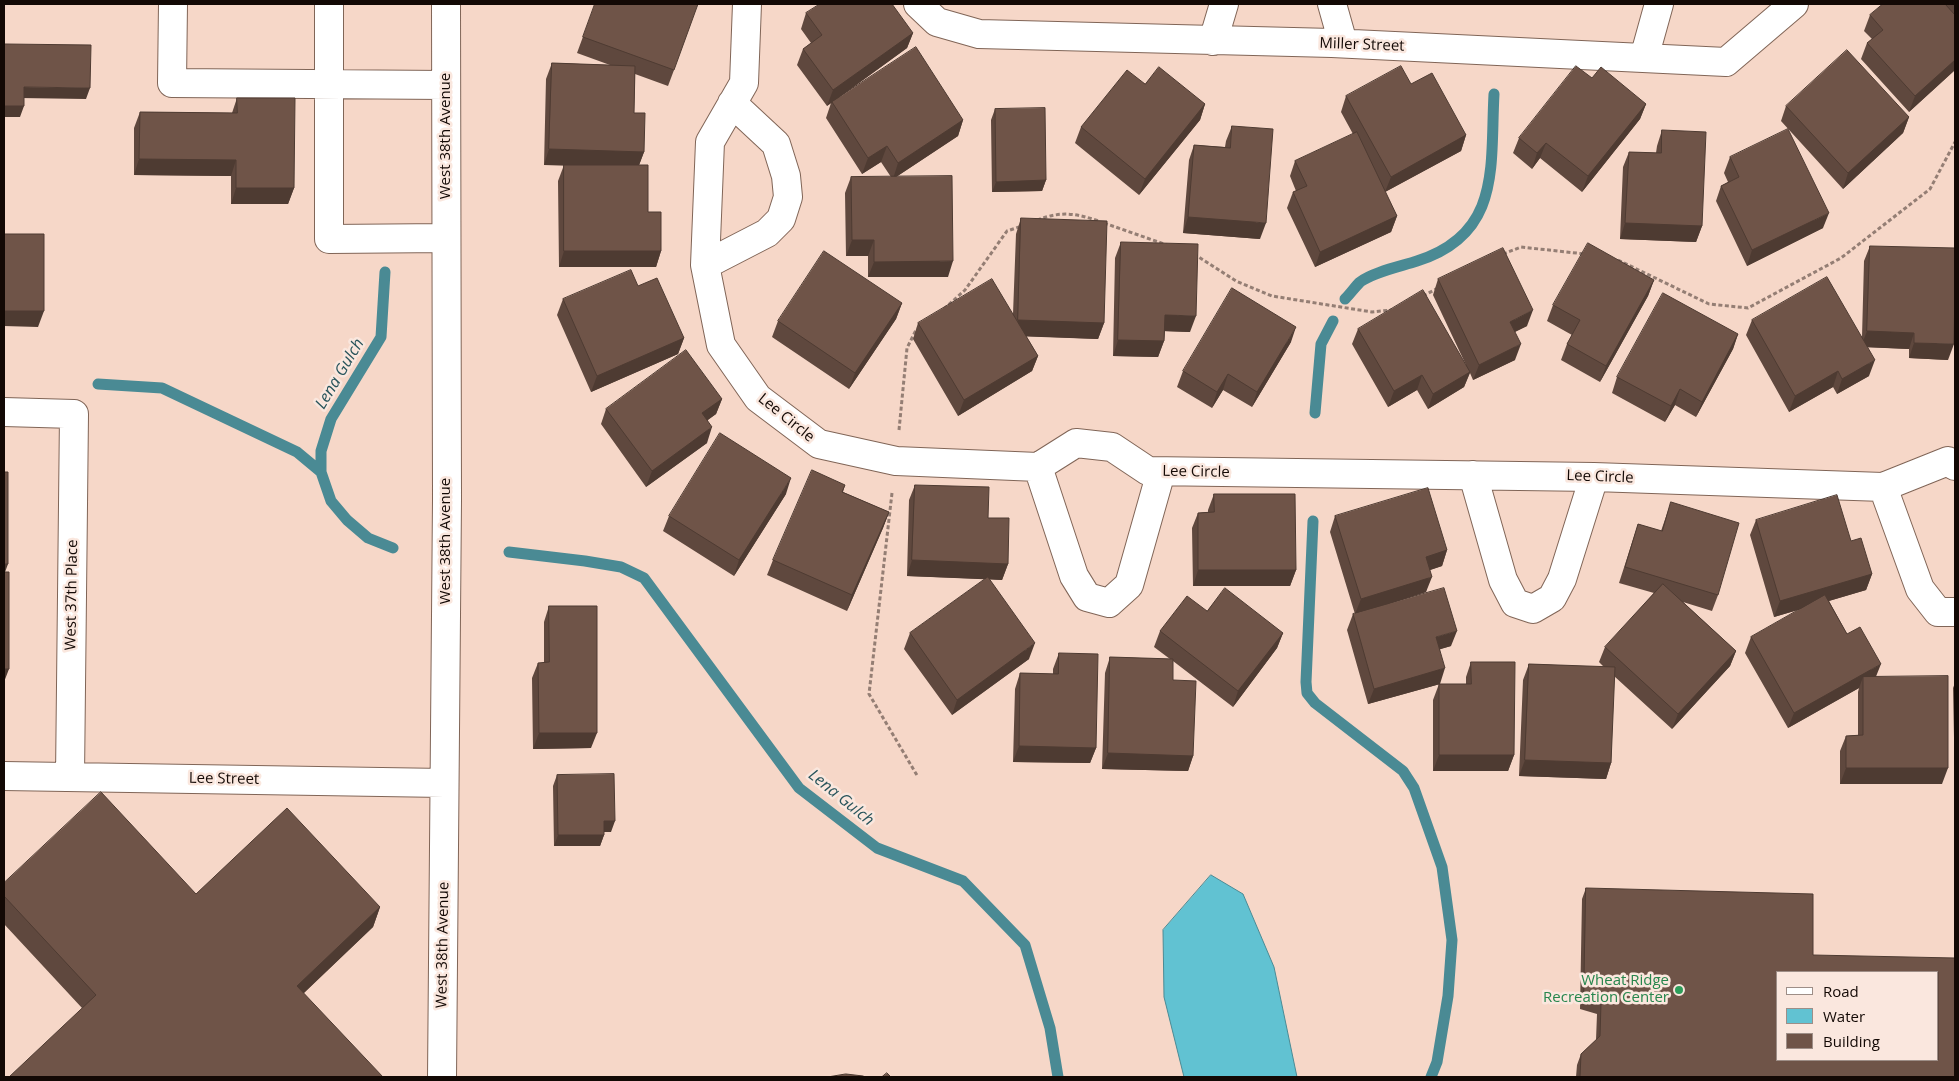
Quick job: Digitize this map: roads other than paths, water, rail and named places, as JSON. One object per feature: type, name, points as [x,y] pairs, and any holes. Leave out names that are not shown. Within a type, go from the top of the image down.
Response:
[{"type":"street","points":[[173,4],[172,83],[446,85]]},
{"type":"street","points":[[329,4],[329,239],[446,238]]},
{"type":"street","name":"West 38th Avenue","points":[[442,1077],[447,509],[446,4]]},
{"type":"street","name":"Lee Circle","points":[[746,4],[744,83],[710,142],[705,265],[721,345],[758,398],[818,444],[896,461],[1038,467],[1076,443],[1112,447],[1148,472],[1594,477],[1883,487],[1948,461],[1955,466]]},
{"type":"street","name":"Miller Street","points":[[918,4],[937,22],[979,34],[1343,43],[1726,62],[1767,14],[1794,4]]},
{"type":"street","points":[[1213,41],[1224,4]]},
{"type":"street","points":[[1332,4],[1343,43]]},
{"type":"street","points":[[1644,58],[1659,4]]},
{"type":"street","points":[[705,265],[768,234],[781,219],[788,197],[786,176],[776,144],[732,103]]},
{"type":"street","name":"West 37th Place","points":[[4,412],[74,414],[70,777]]},
{"type":"street","points":[[1038,467],[1074,576],[1087,597],[1109,602],[1129,584],[1161,472]]},
{"type":"street","points":[[1473,475],[1503,580],[1515,603],[1533,610],[1552,598],[1562,579],[1594,477]]},
{"type":"street","points":[[1883,487],[1920,589],[1938,612],[1955,612]]},
{"type":"street","name":"Lee Street","points":[[4,776],[444,783]]},
{"type":"water","points":[[1211,875],[1243,894],[1274,967],[1297,1077],[1184,1077],[1164,997],[1163,930]]},
{"type":"waterway","points":[[1345,299],[1366,278],[1417,261],[1445,249],[1464,234],[1478,215],[1486,194],[1490,171],[1494,94]]},
{"type":"waterway","name":"Lena Gulch","points":[[385,272],[381,337],[331,419],[321,451],[321,472],[331,501],[347,520],[368,538],[393,548]]},
{"type":"waterway","points":[[1315,413],[1321,344],[1333,321]]},
{"type":"waterway","points":[[98,384],[162,388],[297,452],[321,472]]},
{"type":"waterway","points":[[1313,521],[1307,693],[1315,703],[1403,771],[1414,788],[1442,867],[1452,940],[1448,996],[1437,1062],[1431,1077]]},
{"type":"waterway","name":"Lena Gulch","points":[[509,552],[621,567],[644,578],[799,788],[877,848],[963,881],[1025,945],[1050,1028],[1058,1077]]},
{"type":"place","name":"Wheat Ridge Recreation Center","points":[[1679,990]]}]
